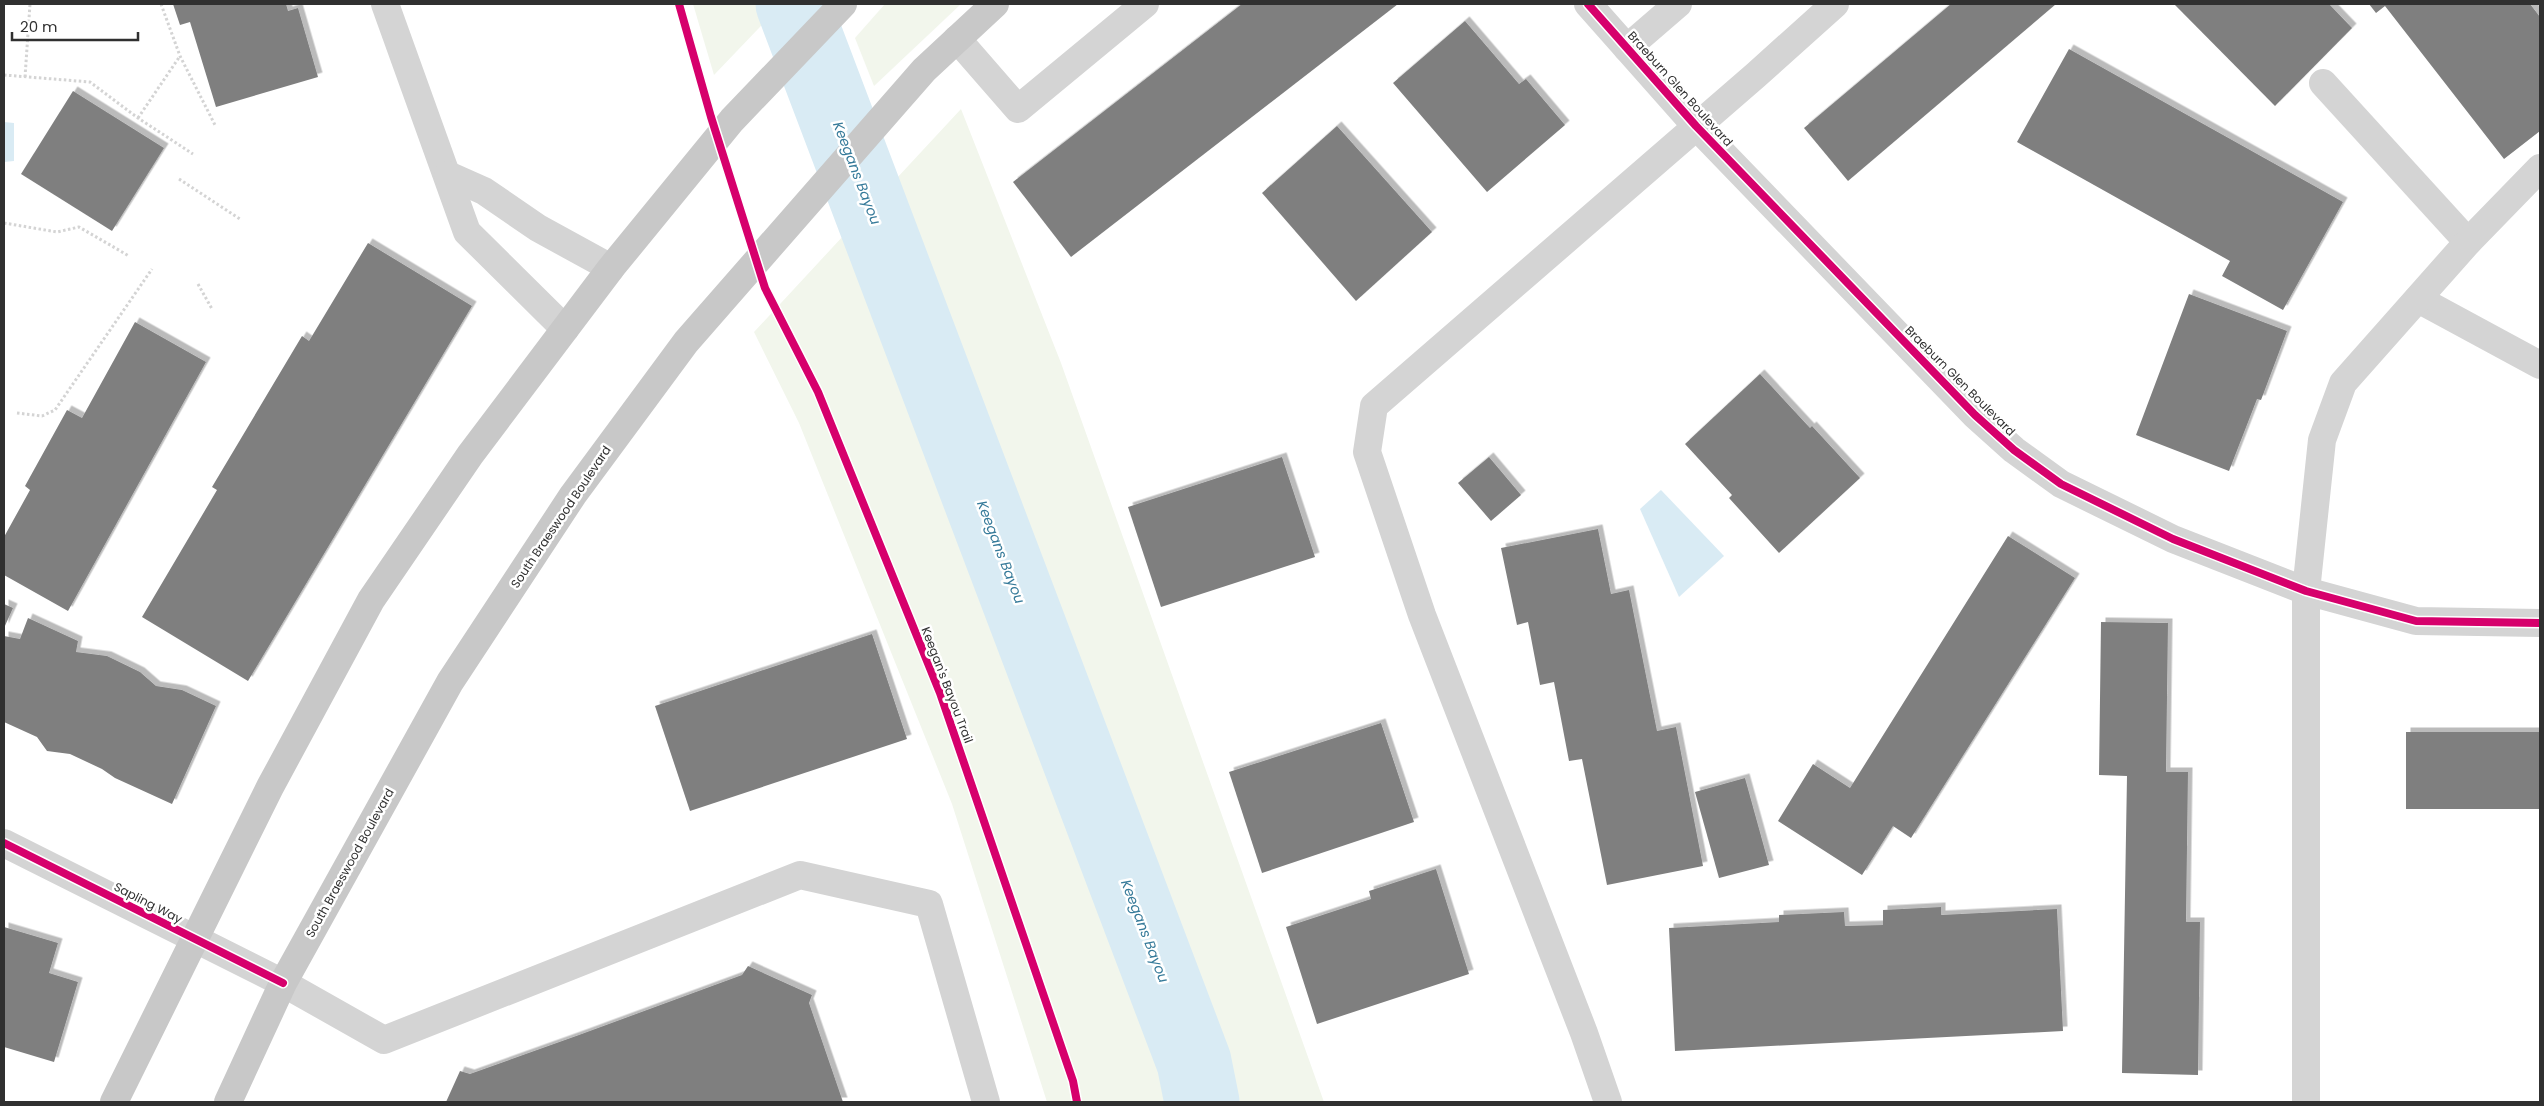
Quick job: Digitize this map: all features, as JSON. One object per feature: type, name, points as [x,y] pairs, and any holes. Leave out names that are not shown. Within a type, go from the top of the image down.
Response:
[{"type":"main road","points":[[114,1102],[193,938],[270,787],[371,600],[470,455],[611,268],[732,120],[843,4]]},
{"type":"main road","name":"South Braeswood Boulevard","points":[[228,1102],[283,983],[450,682],[573,494],[686,342],[924,70],[995,4]]},
{"type":"street","points":[[385,4],[467,232],[564,329]]},
{"type":"street","points":[[958,39],[1018,109],[1145,4]]},
{"type":"street","name":"Braeburn Glen Boulevard","points":[[1588,4],[1696,126],[1968,408],[2014,450],[2060,484],[2173,539],[2306,591],[2416,620],[2540,623]]},
{"type":"street","points":[[1627,48],[1678,4]]},
{"type":"street","points":[[1608,1102],[1584,1033],[1422,614],[1367,452],[1374,406],[1835,4]]},
{"type":"street","points":[[2323,83],[2468,242]]},
{"type":"street","points":[[2306,1102],[2306,591],[2322,440],[2343,383],[2468,242],[2540,168]]},
{"type":"street","points":[[448,175],[484,191],[538,228],[611,268]]},
{"type":"street","points":[[2418,299],[2540,365]]},
{"type":"street","name":"Sapling Way","points":[[4,843],[283,983],[384,1040],[800,875],[929,904],[986,1102]]},
{"type":"path","points":[[25,77],[30,4]]},
{"type":"path","points":[[161,4],[180,56],[215,125]]},
{"type":"path","points":[[138,118],[180,56]]},
{"type":"path","points":[[4,75],[90,82],[138,118],[193,154]]},
{"type":"path","points":[[728,174],[744,224]]},
{"type":"path","points":[[179,179],[240,219]]},
{"type":"path","points":[[4,223],[57,232],[79,227],[129,256]]},
{"type":"path","points":[[17,413],[42,416],[55,410],[152,269]]},
{"type":"path","points":[[198,284],[212,309]]},
{"type":"shaded area","points":[[693,4],[782,4],[714,75]]},
{"type":"shaded area","points":[[885,4],[961,4],[874,86],[855,38]]},
{"type":"shaded area","points":[[961,109],[1061,363],[1324,1102],[1047,1102],[952,804],[799,423],[754,332]]},
{"type":"shaded area","points":[[4,122],[14,123],[14,161],[4,162]]},
{"type":"shaded area","points":[[1661,490],[1724,556],[1679,597],[1640,509]]},
{"type":"building","points":[[173,4],[286,4],[288,11],[298,8],[318,77],[216,107],[190,22],[180,25]]},
{"type":"building","points":[[1242,4],[1398,4],[1071,257],[1013,182]]},
{"type":"building","points":[[1951,4],[2056,4],[1848,181],[1804,128]]},
{"type":"building","points":[[2174,4],[2329,4],[2352,28],[2275,106]]},
{"type":"building","points":[[2369,4],[2530,4],[2540,17],[2540,131],[2504,159],[2385,6],[2376,13]]},
{"type":"building","points":[[1465,21],[1519,84],[1526,79],[1565,125],[1487,192],[1393,83]]},
{"type":"building","points":[[2069,49],[2343,202],[2283,310],[2222,276],[2230,261],[2017,142]]},
{"type":"building","points":[[73,91],[164,148],[112,231],[21,174]]},
{"type":"building","points":[[1337,126],[1432,232],[1356,301],[1262,193]]},
{"type":"building","points":[[368,243],[472,306],[248,681],[142,617],[217,490],[212,487],[302,336],[309,341]]},
{"type":"building","points":[[2189,294],[2287,331],[2261,400],[2257,399],[2229,471],[2136,435]]},
{"type":"building","points":[[135,322],[206,362],[68,611],[4,575],[4,537],[30,490],[25,486],[67,410],[82,418]]},
{"type":"building","points":[[1760,374],[1860,478],[1779,553],[1729,498],[1732,495],[1685,444]]},
{"type":"building","points":[[1282,457],[1315,557],[1161,607],[1128,507]]},
{"type":"building","points":[[1489,457],[1521,495],[1491,521],[1458,483]]},
{"type":"building","points":[[1598,529],[1611,594],[1629,590],[1657,731],[1676,727],[1703,866],[1607,885],[1582,759],[1569,761],[1554,682],[1540,685],[1528,622],[1517,625],[1501,548]]},
{"type":"building","points":[[2008,536],[2075,578],[1911,838],[1893,826],[1862,875],[1778,821],[1813,764],[1850,788]]},
{"type":"building","points":[[4,604],[13,608],[4,628]]},
{"type":"building","points":[[28,618],[78,641],[76,652],[107,656],[140,672],[156,686],[182,690],[216,706],[172,804],[115,778],[102,769],[70,754],[47,751],[37,737],[4,722],[4,636],[20,639]]},
{"type":"building","points":[[2101,622],[2168,623],[2166,772],[2188,772],[2186,922],[2200,922],[2198,1075],[2122,1073],[2127,776],[2099,775]]},
{"type":"building","points":[[872,634],[907,739],[690,811],[655,706]]},
{"type":"building","points":[[1381,723],[1414,822],[1262,873],[1229,772]]},
{"type":"building","points":[[2406,732],[2540,732],[2540,809],[2406,809]]},
{"type":"building","points":[[1745,778],[1769,865],[1719,878],[1695,792]]},
{"type":"building","points":[[1436,869],[1469,974],[1317,1024],[1286,927],[1371,899],[1369,891]]},
{"type":"building","points":[[1941,907],[1941,915],[2057,909],[2063,1031],[1675,1051],[1669,928],[1779,922],[1779,915],[1844,912],[1845,926],[1883,925],[1883,910]]},
{"type":"building","points":[[4,927],[58,943],[49,973],[78,982],[54,1062],[4,1047]]},
{"type":"building","points":[[748,966],[812,995],[809,1003],[843,1102],[446,1102],[460,1071],[470,1074],[579,1035],[742,975]]},
{"type":"waterway","name":"Keegans Bayou","points":[[793,4],[1194,1062],[1202,1102]]},
{"type":"cycle path","name":"Keegan's Bayou Trail","points":[[679,4],[711,117],[765,288],[818,392],[940,693],[1073,1081],[1077,1102]]},
{"type":"cycle path","points":[[1588,4],[1696,126],[1975,415],[2014,450],[2061,484],[2173,539],[2306,591],[2416,621],[2540,623]]},
{"type":"cycle path","points":[[4,843],[283,983]]}]
